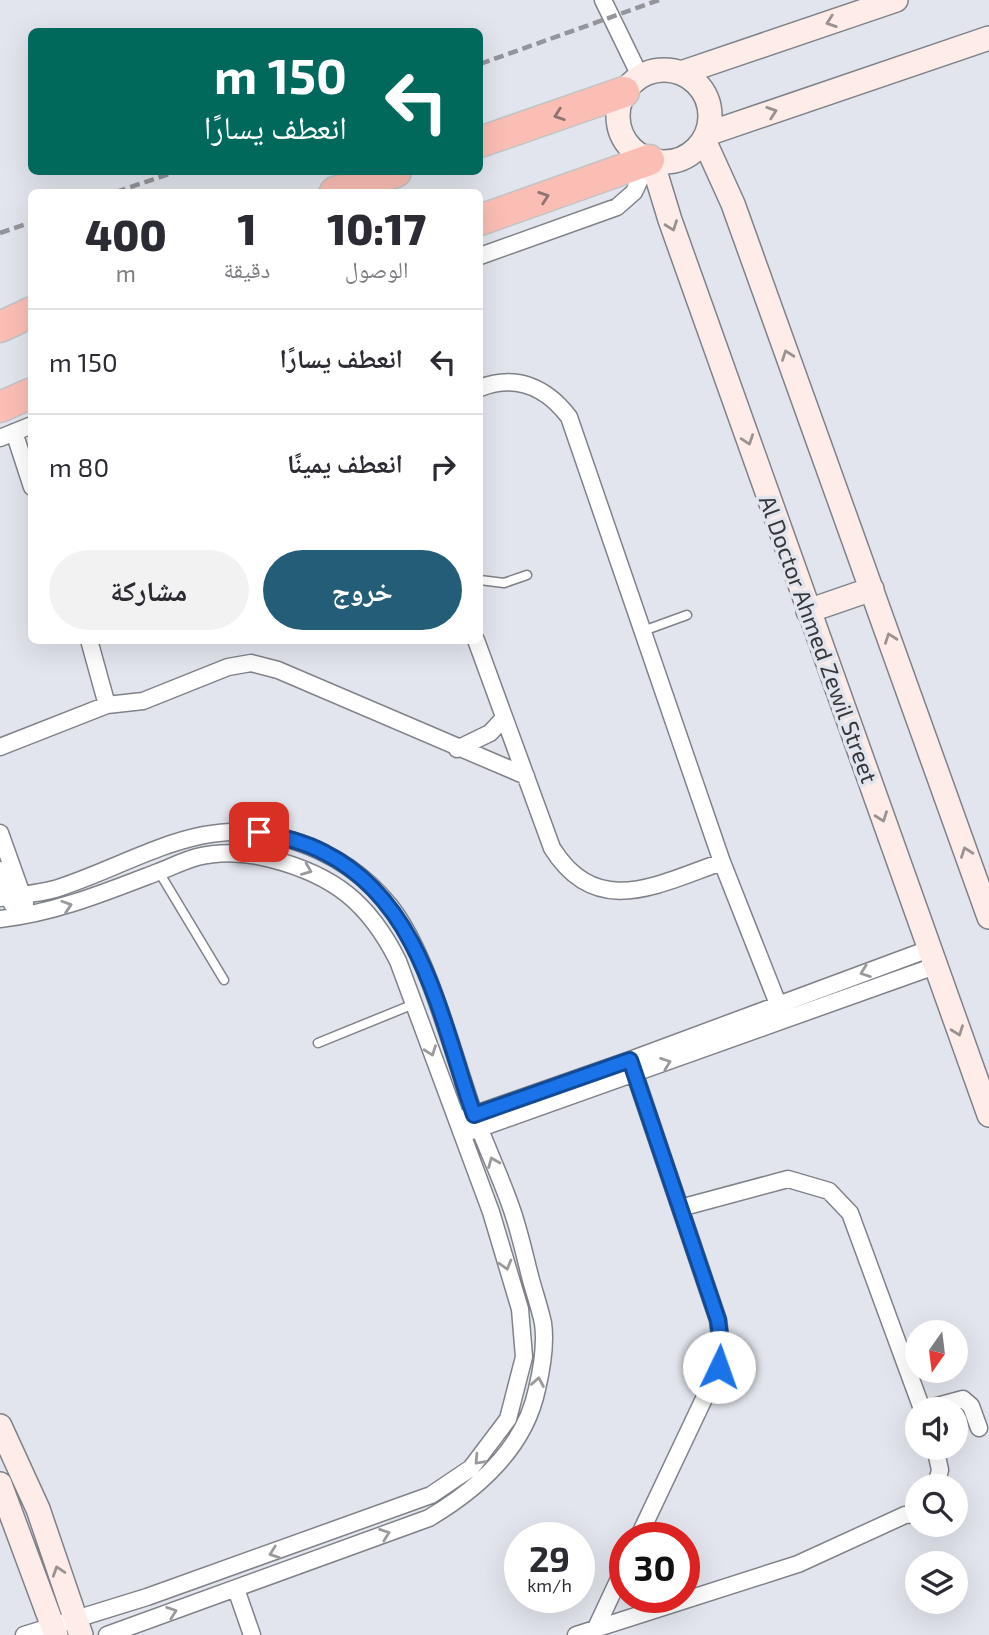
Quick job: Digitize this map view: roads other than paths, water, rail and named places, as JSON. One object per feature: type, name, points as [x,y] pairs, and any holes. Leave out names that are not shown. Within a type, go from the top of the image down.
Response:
[{"type":"highway","points":[[483,141],[632,84]]},
{"type":"highway","points":[[483,219],[651,160]]},
{"type":"highway","points":[[344,189],[387,175]]},
{"type":"highway","points":[[0,327],[28,315]]},
{"type":"highway","points":[[5,425],[28,398]]},
{"type":"street","points":[[603,0],[632,84]]},
{"type":"street","points":[[681,73],[896,0]]},
{"type":"street","points":[[989,38],[705,137],[681,159],[667,162],[651,160],[627,144],[617,119],[632,84],[660,70],[681,73],[693,80],[709,105],[705,137],[733,204],[989,916]]},
{"type":"street","points":[[483,255],[617,207],[634,191],[651,160]]},
{"type":"street","name":"Al Doctor Ahmed Zewil Street","points":[[651,160],[808,611],[989,1115]]},
{"type":"street","points":[[483,387],[494,383],[516,382],[537,388],[556,400],[569,417],[722,862],[778,1003]]},
{"type":"street","points":[[28,425],[5,425],[28,477]]},
{"type":"street","points":[[808,611],[872,589]]},
{"type":"street","points":[[90,644],[107,705]]},
{"type":"street","points":[[478,644],[552,848],[563,867],[590,886],[622,892],[722,862]]},
{"type":"street","points":[[0,747],[107,705],[143,701],[228,667],[251,663],[278,670],[457,749],[526,776]]},
{"type":"street","points":[[457,749],[490,733],[504,718]]},
{"type":"street","points":[[11,896],[53,889],[192,836],[226,830],[259,832],[325,852],[371,885],[405,928],[418,954],[476,1122],[512,1210],[543,1324],[543,1358],[537,1391],[520,1431],[481,1482],[429,1518],[107,1635]]},
{"type":"street","points":[[0,834],[15,918],[83,900],[200,856],[240,854],[302,866],[322,876],[357,902],[383,932],[398,961],[491,1212],[524,1331],[524,1357],[508,1419],[485,1453],[449,1486],[420,1499],[66,1628],[24,1635]]},
{"type":"street","points":[[0,870],[11,896]]},
{"type":"street","points":[[633,1067],[778,1003],[932,958]]},
{"type":"street","points":[[459,1127],[932,958]]},
{"type":"street","points":[[633,1067],[718,1320],[722,1353],[719,1367],[646,1522]]},
{"type":"street","points":[[680,1208],[788,1179],[829,1191],[850,1213],[919,1397]]},
{"type":"street","points":[[968,1403],[979,1428]]},
{"type":"street","points":[[0,1426],[38,1509],[66,1628]]},
{"type":"street","points":[[0,1485],[66,1628]]},
{"type":"street","points":[[700,1591],[798,1564],[905,1516]]},
{"type":"street","points":[[236,1589],[252,1635]]},
{"type":"street","points":[[596,1628],[609,1600]]},
{"type":"street","points":[[576,1635],[634,1613]]},
{"type":"lane","points":[[483,580],[504,583],[527,575]]},
{"type":"lane","points":[[643,631],[687,615]]},
{"type":"lane","points":[[159,872],[224,981]]},
{"type":"lane","points":[[318,1043],[414,1004]]},
{"type":"railway","points":[[483,63],[659,0]]},
{"type":"railway","points":[[125,189],[166,175]]},
{"type":"railway","points":[[0,233],[28,223]]}]
